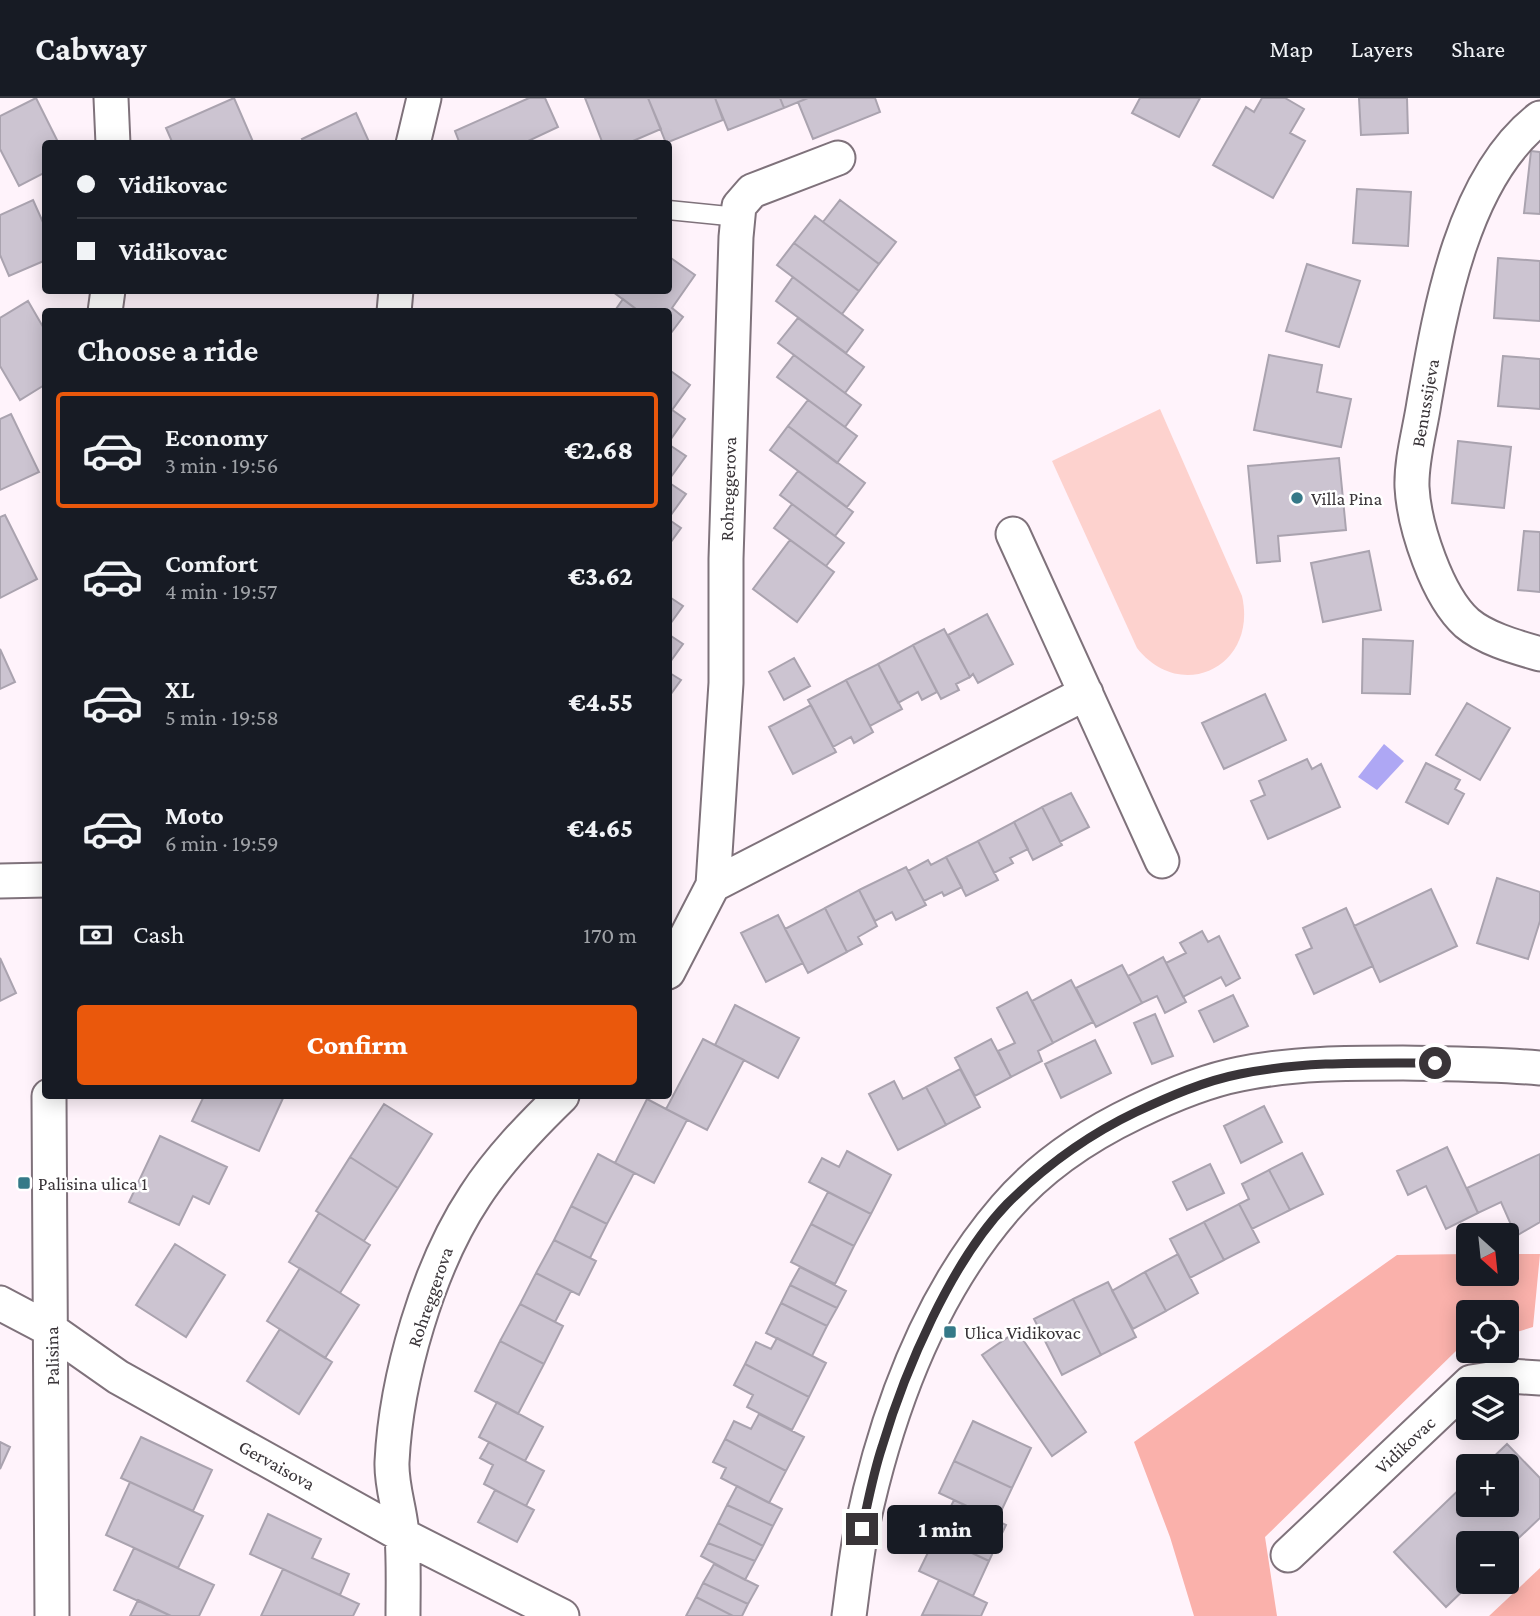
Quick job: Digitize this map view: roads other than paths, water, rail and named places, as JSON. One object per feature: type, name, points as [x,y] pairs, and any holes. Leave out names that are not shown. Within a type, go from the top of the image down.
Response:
[{"type":"street","points":[[111,98],[113,140]]},
{"type":"street","points":[[414,140],[424,98]]},
{"type":"street","name":"Benussijeva","points":[[1540,118],[1511,147],[1494,172],[1477,200],[1464,231],[1431,363],[1412,484],[1417,518],[1429,557],[1454,607],[1466,622],[1478,630],[1514,646],[1540,653]]},
{"type":"street","points":[[738,217],[739,206],[752,191],[838,158]]},
{"type":"street","name":"Rohreggerova","points":[[672,964],[713,885],[724,732],[726,559],[738,217]]},
{"type":"street","points":[[1013,534],[1162,860]]},
{"type":"street","points":[[713,885],[1086,693]]},
{"type":"street","points":[[0,881],[42,880]]},
{"type":"street","points":[[849,1616],[862,1529],[882,1447],[919,1348],[969,1252],[1006,1205],[1056,1160],[1108,1125],[1158,1101],[1238,1074],[1331,1063],[1540,1068]]},
{"type":"street","name":"Palisina","points":[[49,1099],[52,1616]]},
{"type":"street","name":"Rohreggerova","points":[[403,1616],[402,1535],[392,1465],[399,1397],[416,1328],[441,1261],[475,1194],[529,1128],[559,1099]]},
{"type":"street","name":"Gervaisova","points":[[0,1303],[51,1330],[118,1377],[402,1535],[562,1616]]},
{"type":"street","name":"Vidikovac","points":[[1288,1556],[1471,1382],[1509,1376],[1540,1378]]},
{"type":"lane","points":[[672,210],[738,217]]},
{"type":"place","name":"Villa Pina","points":[[1297,498]]},
{"type":"place","name":"Palisina ulica 1","points":[[24,1183]]},
{"type":"place","name":"Ulica Vidikovac","points":[[950,1332]]}]
